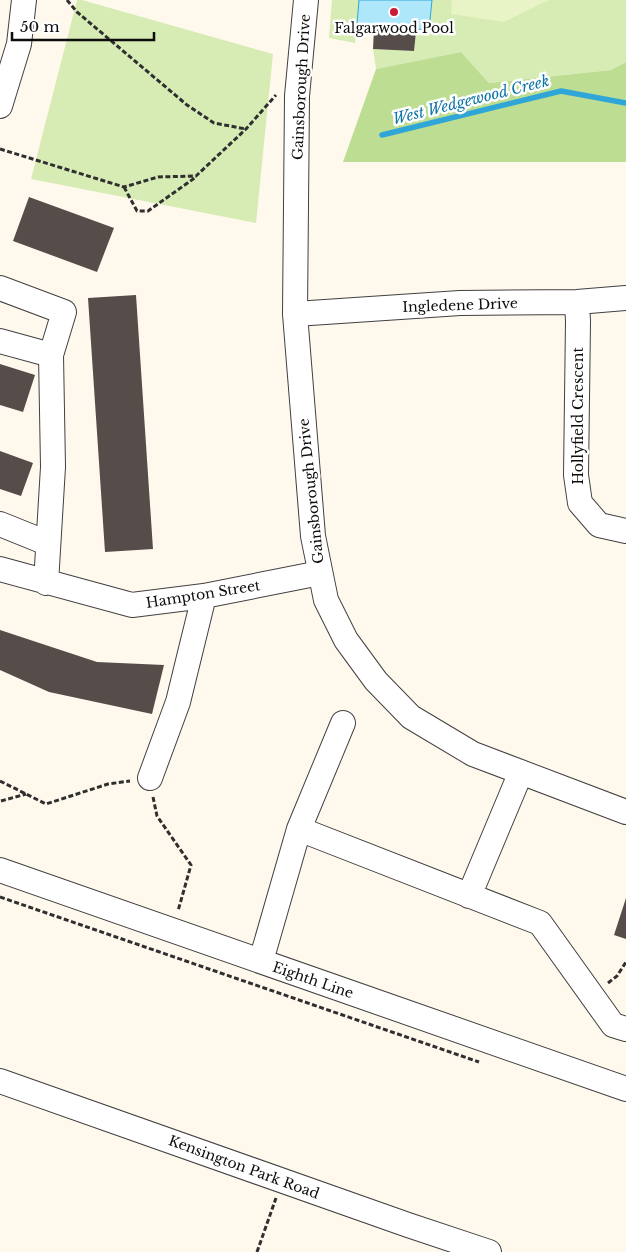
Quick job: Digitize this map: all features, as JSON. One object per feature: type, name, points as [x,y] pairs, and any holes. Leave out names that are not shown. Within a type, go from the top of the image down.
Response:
[{"type":"street","points":[[0,106],[10,42],[24,0]]},
{"type":"street","name":"Gainsborough Drive","points":[[306,0],[298,96],[295,314],[313,536],[326,600],[346,640],[376,681],[412,717],[473,754],[626,812]]},
{"type":"street","points":[[0,288],[64,312],[51,355],[53,467],[46,583]]},
{"type":"street","name":"Ingledene Drive","points":[[295,314],[460,303],[577,302],[626,298]]},
{"type":"street","name":"Hollyfield Crescent","points":[[577,302],[576,475],[580,503],[599,525],[626,531]]},
{"type":"street","points":[[0,341],[51,355]]},
{"type":"street","points":[[0,524],[47,543]]},
{"type":"street","name":"Hampton Street","points":[[0,569],[132,605],[204,596],[320,573]]},
{"type":"street","points":[[150,778],[178,702],[204,596]]},
{"type":"street","points":[[261,962],[298,829],[342,723]]},
{"type":"street","points":[[469,896],[521,772]]},
{"type":"street","points":[[298,829],[540,923],[613,1025],[626,1029]]},
{"type":"street","name":"Eighth Line","points":[[0,870],[626,1089]]},
{"type":"street","name":"Kensington Park Road","points":[[0,1081],[489,1252]]},
{"type":"path","points":[[67,0],[77,12],[187,105],[214,123],[246,129]]},
{"type":"path","points":[[124,187],[137,211],[148,211],[196,176],[246,129],[275,95],[298,96]]},
{"type":"path","points":[[0,149],[124,187],[158,177],[196,176]]},
{"type":"path","points":[[0,781],[46,804],[108,784],[150,778],[157,816],[191,865],[173,930]]},
{"type":"path","points":[[0,801],[26,794]]},
{"type":"path","points":[[0,897],[487,1065]]},
{"type":"path","points":[[593,996],[616,976],[626,962]]},
{"type":"path","points":[[257,1252],[282,1181]]},
{"type":"green space","points":[[77,0],[273,54],[256,223],[31,179]]},
{"type":"green space","points":[[332,0],[626,0],[626,62],[611,70],[489,83],[461,52],[376,69],[373,49],[414,51],[416,32],[426,30],[357,24],[355,43],[329,38]]},
{"type":"green space","points":[[452,0],[549,0],[504,22],[451,14]]},
{"type":"green space","points":[[461,52],[489,83],[611,70],[626,62],[626,162],[343,162],[376,69]]},
{"type":"water","name":"Falgarwood Pool","points":[[359,0],[432,0],[429,30],[357,24]]},
{"type":"building","points":[[374,29],[416,32],[414,51],[373,49]]},
{"type":"building","points":[[29,197],[114,228],[97,272],[13,241]]},
{"type":"building","points":[[136,295],[153,549],[105,552],[88,298]]},
{"type":"building","points":[[0,364],[35,375],[23,412],[0,405]]},
{"type":"building","points":[[0,451],[33,463],[21,496],[0,489]]},
{"type":"building","points":[[0,630],[97,662],[164,665],[152,714],[49,692],[0,670]]},
{"type":"building","points":[[626,898],[626,939],[614,935]]},
{"type":"waterway","name":"West Wedgewood Creek","points":[[382,135],[561,91],[626,103]]},
{"type":"place","name":"Falgarwood Pool","points":[[394,12]]}]
